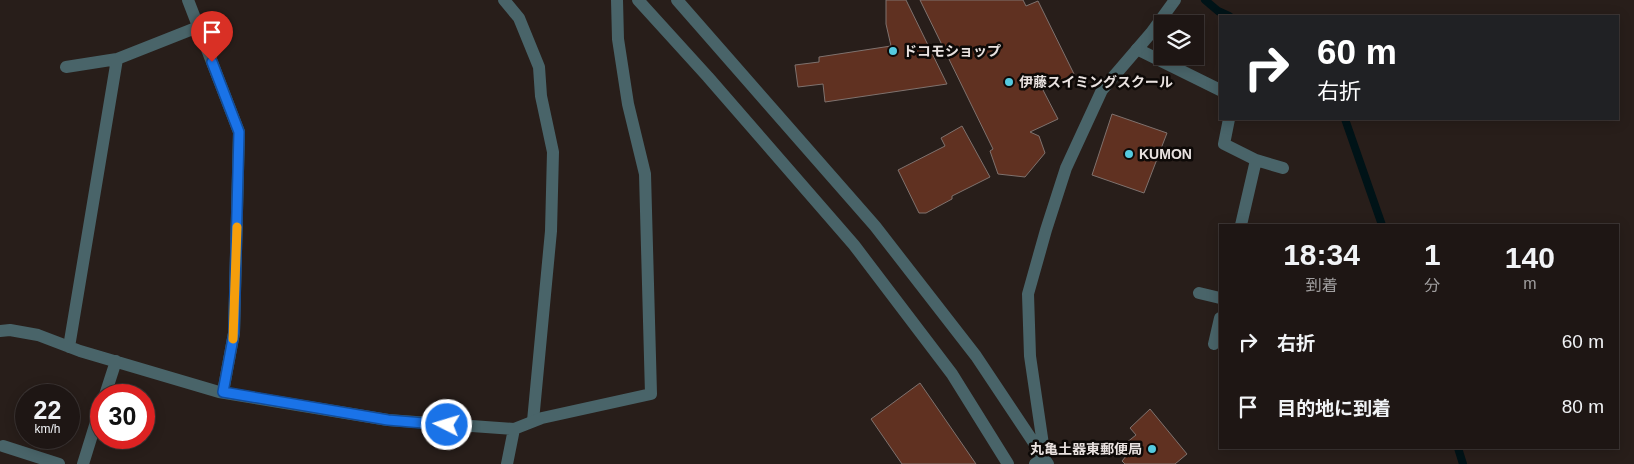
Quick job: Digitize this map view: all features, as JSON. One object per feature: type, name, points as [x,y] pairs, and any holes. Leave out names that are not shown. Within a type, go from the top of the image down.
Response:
[{"type":"street","points":[[188,0],[239,132],[234,333],[223,392]]},
{"type":"street","points":[[504,0],[520,18],[539,67],[541,96],[553,152],[551,231],[533,421]]},
{"type":"street","points":[[0,331],[10,330],[38,335],[69,347],[223,392],[388,420],[514,429],[533,421],[651,394],[645,174],[628,104],[618,39],[617,0]]},
{"type":"street","points":[[638,0],[708,77],[854,245],[952,374],[1008,464]]},
{"type":"street","points":[[677,0],[874,226],[976,356],[1043,462]]},
{"type":"street","points":[[1043,462],[1030,356],[1028,294],[1046,230],[1070,160],[1102,90],[1175,0]]},
{"type":"street","points":[[66,67],[117,59],[198,27]]},
{"type":"street","points":[[1137,49],[1219,90]]},
{"type":"street","points":[[69,347],[117,59]]},
{"type":"street","points":[[1229,120],[1224,144],[1256,160],[1283,168]]},
{"type":"street","points":[[1241,224],[1256,160]]},
{"type":"street","points":[[1199,293],[1219,298]]},
{"type":"street","points":[[1214,344],[1219,322]]},
{"type":"street","points":[[109,384],[116,361]]},
{"type":"street","points":[[507,464],[514,429]]},
{"type":"street","points":[[82,464],[90,440]]},
{"type":"street","points":[[4,446],[59,464]]},
{"type":"building","name":"ドコモショップ","points":[[886,0],[906,0],[947,84],[825,102],[823,84],[798,87],[795,65],[819,62],[819,57],[891,46],[886,24]]},
{"type":"building","name":"伊藤スイミングスクール","points":[[920,0],[1023,0],[1026,6],[1038,1],[1074,74],[1043,90],[1058,119],[1030,132],[1039,136],[1045,153],[1025,177],[998,174],[990,151],[993,149]]},
{"type":"building","name":"KUMON","points":[[1112,114],[1167,133],[1144,193],[1092,175]]},
{"type":"building","points":[[962,126],[990,177],[952,196],[952,199],[926,213],[919,213],[898,170],[945,146],[941,138]]},
{"type":"building","points":[[920,383],[976,464],[902,464],[871,419]]},
{"type":"building","points":[[1150,409],[1187,454],[1175,464],[1125,464],[1122,461],[1127,455],[1121,447],[1136,435],[1130,428]]},
{"type":"waterway","points":[[1205,0],[1218,11],[1227,15]]},
{"type":"waterway","points":[[1345,120],[1382,224]]},
{"type":"waterway","points":[[1458,449],[1463,464]]},
{"type":"slow traffic","points":[[233,339],[237,227]]},
{"type":"place","name":"ドコモショップ","points":[[893,51]]},
{"type":"place","name":"伊藤スイミングスクール","points":[[1009,82]]},
{"type":"place","name":"KUMON","points":[[1129,154]]},
{"type":"place","name":"丸亀土器東郵便局","points":[[1152,449]]},
{"type":"route","points":[[212,62],[239,132],[234,333],[223,392],[388,420],[447,425]]}]
